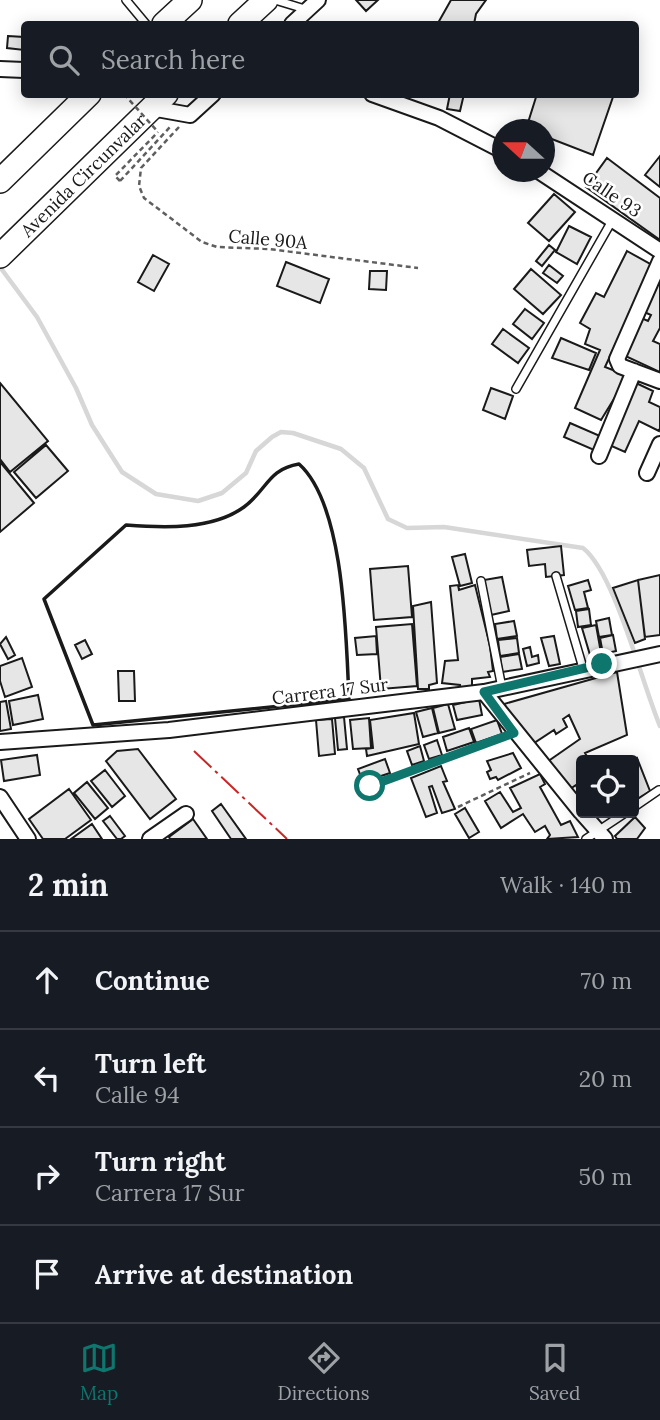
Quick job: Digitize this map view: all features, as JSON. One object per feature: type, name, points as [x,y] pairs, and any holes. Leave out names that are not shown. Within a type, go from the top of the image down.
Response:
[{"type":"highway","points":[[167,21],[190,0]]},
{"type":"highway","points":[[243,21],[266,0]]},
{"type":"highway","points":[[0,181],[81,98]]},
{"type":"highway","name":"Avenida Circunvalar","points":[[0,256],[159,101]]},
{"type":"street","points":[[295,21],[313,5]]},
{"type":"street","points":[[0,69],[21,70]]},
{"type":"street","points":[[159,101],[186,114],[208,98]]},
{"type":"street","points":[[383,98],[439,118],[492,146]]},
{"type":"street","name":"Calle 93","points":[[555,181],[660,251]]},
{"type":"street","points":[[660,261],[618,352],[617,364],[660,381]]},
{"type":"street","points":[[599,456],[627,368]]},
{"type":"street","points":[[647,473],[660,444]]},
{"type":"street","name":"Carrera 17 Sur","points":[[0,742],[169,730],[484,692],[583,668],[658,654]]},
{"type":"street","points":[[484,692],[514,733],[576,805]]},
{"type":"street","points":[[0,797],[28,839]]},
{"type":"street","points":[[150,839],[186,814]]},
{"type":"street","points":[[586,818],[596,836]]},
{"type":"lane","points":[[126,0],[144,21]]},
{"type":"lane","points":[[275,0],[313,5]]},
{"type":"lane","points":[[516,390],[614,218]]},
{"type":"lane","points":[[556,576],[583,668]]},
{"type":"lane","points":[[481,581],[502,688]]},
{"type":"lane","points":[[639,804],[659,790]]},
{"type":"lane","points":[[596,836],[619,818]]},
{"type":"path","points":[[128,98],[158,132],[115,176],[120,181],[186,114]]},
{"type":"path","name":"Calle 90A","points":[[186,114],[141,168],[139,186],[144,198],[172,222],[202,242],[217,247],[269,249],[418,268]]},
{"type":"path","points":[[370,786],[514,733]]},
{"type":"path","points":[[458,807],[543,767]]},
{"type":"building","points":[[356,0],[378,0],[366,11]]},
{"type":"building","points":[[451,0],[486,0],[476,14],[475,21],[439,21]]},
{"type":"building","points":[[8,36],[21,37],[21,50],[7,48]]},
{"type":"building","points":[[449,98],[463,98],[460,111],[447,109]]},
{"type":"building","points":[[536,98],[613,98],[593,155],[555,140],[555,119],[529,119]]},
{"type":"building","points":[[660,156],[660,187],[645,175]]},
{"type":"building","points":[[607,158],[660,198],[660,240],[586,187]]},
{"type":"building","points":[[554,194],[575,212],[549,241],[528,223]]},
{"type":"building","points":[[569,226],[591,237],[577,264],[556,252]]},
{"type":"building","points":[[549,245],[555,250],[542,266],[536,261]]},
{"type":"building","points":[[627,251],[652,265],[605,367],[628,376],[601,420],[575,408],[600,350],[585,344],[590,329],[580,323],[596,293],[604,297]]},
{"type":"building","points":[[153,255],[169,264],[154,291],[138,282]]},
{"type":"building","points":[[286,262],[329,279],[320,303],[277,286]]},
{"type":"building","points":[[549,265],[563,276],[557,283],[543,273]]},
{"type":"building","points":[[531,269],[561,295],[543,314],[514,289]]},
{"type":"building","points":[[370,271],[387,271],[386,290],[369,289]]},
{"type":"building","points":[[660,276],[660,328],[653,341],[660,344],[660,372],[621,354],[639,317],[648,321],[651,315],[642,311]]},
{"type":"building","points":[[525,309],[544,323],[532,339],[513,324]]},
{"type":"building","points":[[503,329],[529,348],[518,363],[492,344]]},
{"type":"building","points":[[561,338],[596,353],[589,370],[552,358]]},
{"type":"building","points":[[0,383],[48,441],[10,472],[0,459]]},
{"type":"building","points":[[636,383],[653,391],[649,402],[660,407],[660,428],[659,431],[639,421],[625,452],[607,444]]},
{"type":"building","points":[[491,388],[513,396],[505,419],[483,410]]},
{"type":"building","points":[[570,423],[600,436],[594,450],[564,437]]},
{"type":"building","points":[[46,445],[68,471],[36,498],[14,472]]},
{"type":"building","points":[[0,462],[34,503],[0,532]]},
{"type":"building","points":[[561,546],[564,575],[546,577],[545,564],[529,566],[527,550]]},
{"type":"building","points":[[465,554],[472,583],[460,586],[452,557]]},
{"type":"building","points":[[408,566],[412,617],[374,620],[370,569]]},
{"type":"building","points":[[660,575],[660,635],[645,637],[638,580]]},
{"type":"building","points":[[502,577],[509,611],[491,615],[484,580]]},
{"type":"building","points":[[588,580],[591,590],[584,592],[588,608],[575,610],[568,586]]},
{"type":"building","points":[[638,580],[645,639],[635,643],[613,588]]},
{"type":"building","points":[[458,585],[459,590],[475,585],[490,646],[493,671],[488,672],[490,677],[472,679],[472,687],[461,691],[460,685],[442,683],[445,661],[458,660],[450,586]]},
{"type":"building","points":[[431,602],[437,683],[429,685],[429,689],[418,689],[413,606]]},
{"type":"building","points":[[589,609],[591,625],[578,627],[576,611]]},
{"type":"building","points":[[609,618],[612,635],[599,637],[596,621]]},
{"type":"building","points":[[514,621],[517,636],[497,639],[495,624]]},
{"type":"building","points":[[412,624],[417,686],[381,689],[376,627]]},
{"type":"building","points":[[596,625],[601,653],[590,655],[582,628]]},
{"type":"building","points":[[613,635],[616,651],[603,654],[600,638]]},
{"type":"building","points":[[376,636],[377,654],[357,655],[355,638]]},
{"type":"building","points":[[554,636],[560,664],[549,666],[541,638]]},
{"type":"building","points":[[6,637],[15,655],[8,659],[0,644]]},
{"type":"building","points":[[517,638],[519,653],[500,656],[498,640]]},
{"type":"building","points":[[85,640],[92,654],[82,659],[75,645]]},
{"type":"building","points":[[530,647],[532,657],[538,655],[539,663],[527,666],[523,649]]},
{"type":"building","points":[[519,654],[522,669],[502,672],[500,657]]},
{"type":"building","points":[[22,658],[32,687],[5,697],[0,681],[0,666]]},
{"type":"building","points":[[118,671],[134,671],[135,701],[119,701]]},
{"type":"building","points":[[617,672],[627,735],[585,753],[586,755],[576,755],[576,785],[567,791],[547,762],[580,739],[569,715],[563,719],[567,727],[556,734],[554,730],[531,745],[504,704]]},
{"type":"building","points":[[38,695],[43,719],[13,725],[9,701]]},
{"type":"building","points":[[479,699],[482,715],[457,720],[453,705]]},
{"type":"building","points":[[6,701],[11,729],[0,731],[0,702]]},
{"type":"building","points":[[448,704],[455,729],[439,733],[433,708]]},
{"type":"building","points":[[432,708],[438,733],[423,737],[416,712]]},
{"type":"building","points":[[414,713],[419,744],[367,756],[366,749],[373,748],[370,720]]},
{"type":"building","points":[[344,717],[347,749],[338,750],[335,718]]},
{"type":"building","points":[[369,718],[371,748],[353,749],[350,720]]},
{"type":"building","points":[[332,719],[335,754],[319,756],[316,720]]},
{"type":"building","points":[[497,720],[502,734],[476,743],[471,729]]},
{"type":"building","points":[[469,728],[474,742],[447,751],[443,737]]},
{"type":"building","points":[[437,740],[442,755],[429,759],[424,745]]},
{"type":"building","points":[[420,746],[424,761],[412,765],[407,751]]},
{"type":"building","points":[[138,749],[176,799],[150,819],[106,761],[117,751]]},
{"type":"building","points":[[513,753],[521,768],[498,780],[496,777],[490,779],[487,772],[491,770],[487,761]]},
{"type":"building","points":[[37,755],[40,775],[4,781],[1,760]]},
{"type":"building","points":[[385,759],[390,773],[363,782],[358,769]]},
{"type":"building","points":[[639,763],[650,791],[639,798]]},
{"type":"building","points":[[441,766],[447,781],[443,782],[455,809],[442,813],[432,786],[429,787],[437,813],[426,817],[411,778]]},
{"type":"building","points":[[105,770],[125,796],[112,807],[91,781]]},
{"type":"building","points":[[540,774],[545,784],[540,787],[561,825],[570,821],[578,837],[547,839],[550,835],[545,826],[535,832],[523,814],[501,828],[485,801],[500,792],[513,812],[521,808],[510,788]]},
{"type":"building","points":[[87,782],[108,808],[95,819],[74,793]]},
{"type":"building","points":[[69,789],[91,820],[65,839],[43,839],[29,819]]},
{"type":"building","points":[[221,804],[246,839],[231,839],[212,811]]},
{"type":"building","points":[[465,808],[479,832],[469,838],[455,814]]},
{"type":"building","points":[[110,816],[125,836],[121,839],[117,839],[103,821]]},
{"type":"building","points":[[634,818],[645,828],[637,839],[617,839],[615,836]]},
{"type":"building","points":[[193,819],[207,839],[170,839],[169,837]]},
{"type":"building","points":[[92,824],[102,839],[71,839]]},
{"type":"waterway","points":[[0,267],[37,317],[76,388],[92,425],[122,472],[156,494],[198,501],[222,493],[246,473],[256,451],[272,437],[281,432],[293,433],[341,449],[364,468],[388,519],[407,528],[444,527],[583,548],[595,561],[617,604],[660,726]]},
{"type":"wall","points":[[299,464],[314,483],[326,510],[334,541],[344,609],[349,699],[93,725],[44,599],[126,525],[172,527],[217,520],[244,507],[281,470],[299,464]]},
{"type":"power","points":[[194,751],[287,839]]},
{"type":"route","points":[[370,786],[514,733],[484,692],[602,664]]}]
